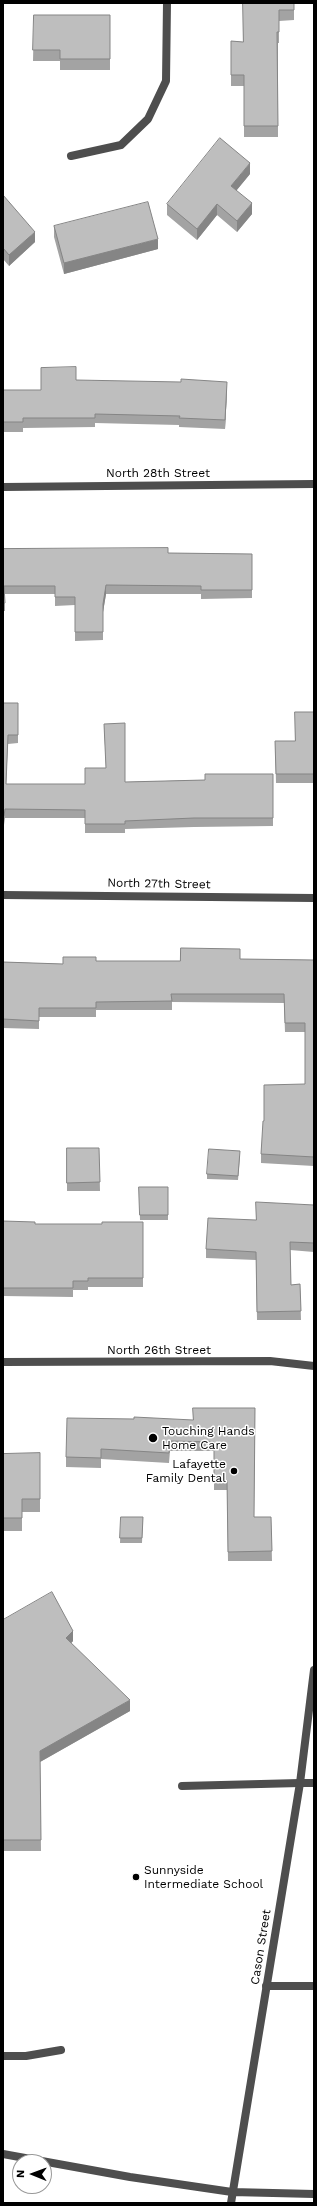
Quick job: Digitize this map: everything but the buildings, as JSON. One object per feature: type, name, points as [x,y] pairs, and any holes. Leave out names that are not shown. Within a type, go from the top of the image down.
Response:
[{"type":"street","points":[[70,156],[121,145],[148,119],[166,81],[167,3]]},
{"type":"street","name":"North 28th Street","points":[[3,487],[314,484]]},
{"type":"street","name":"North 27th Street","points":[[3,895],[314,898]]},
{"type":"street","name":"North 26th Street","points":[[3,1362],[270,1361],[314,1366]]},
{"type":"street","name":"Cason Street","points":[[231,2203],[300,1783],[314,1670]]},
{"type":"street","points":[[182,1786],[314,1783]]},
{"type":"street","points":[[266,1986],[314,1986]]},
{"type":"street","points":[[3,2056],[26,2056],[61,2050]]},
{"type":"street","points":[[3,2154],[137,2178],[232,2192],[314,2194]]},
{"type":"place","name":"Touching Hands Home Care","points":[[153,1438]]},
{"type":"place","name":"Lafayette Family Dental","points":[[234,1471]]},
{"type":"place","name":"Sunnyside Intermediate School","points":[[136,1877]]}]
